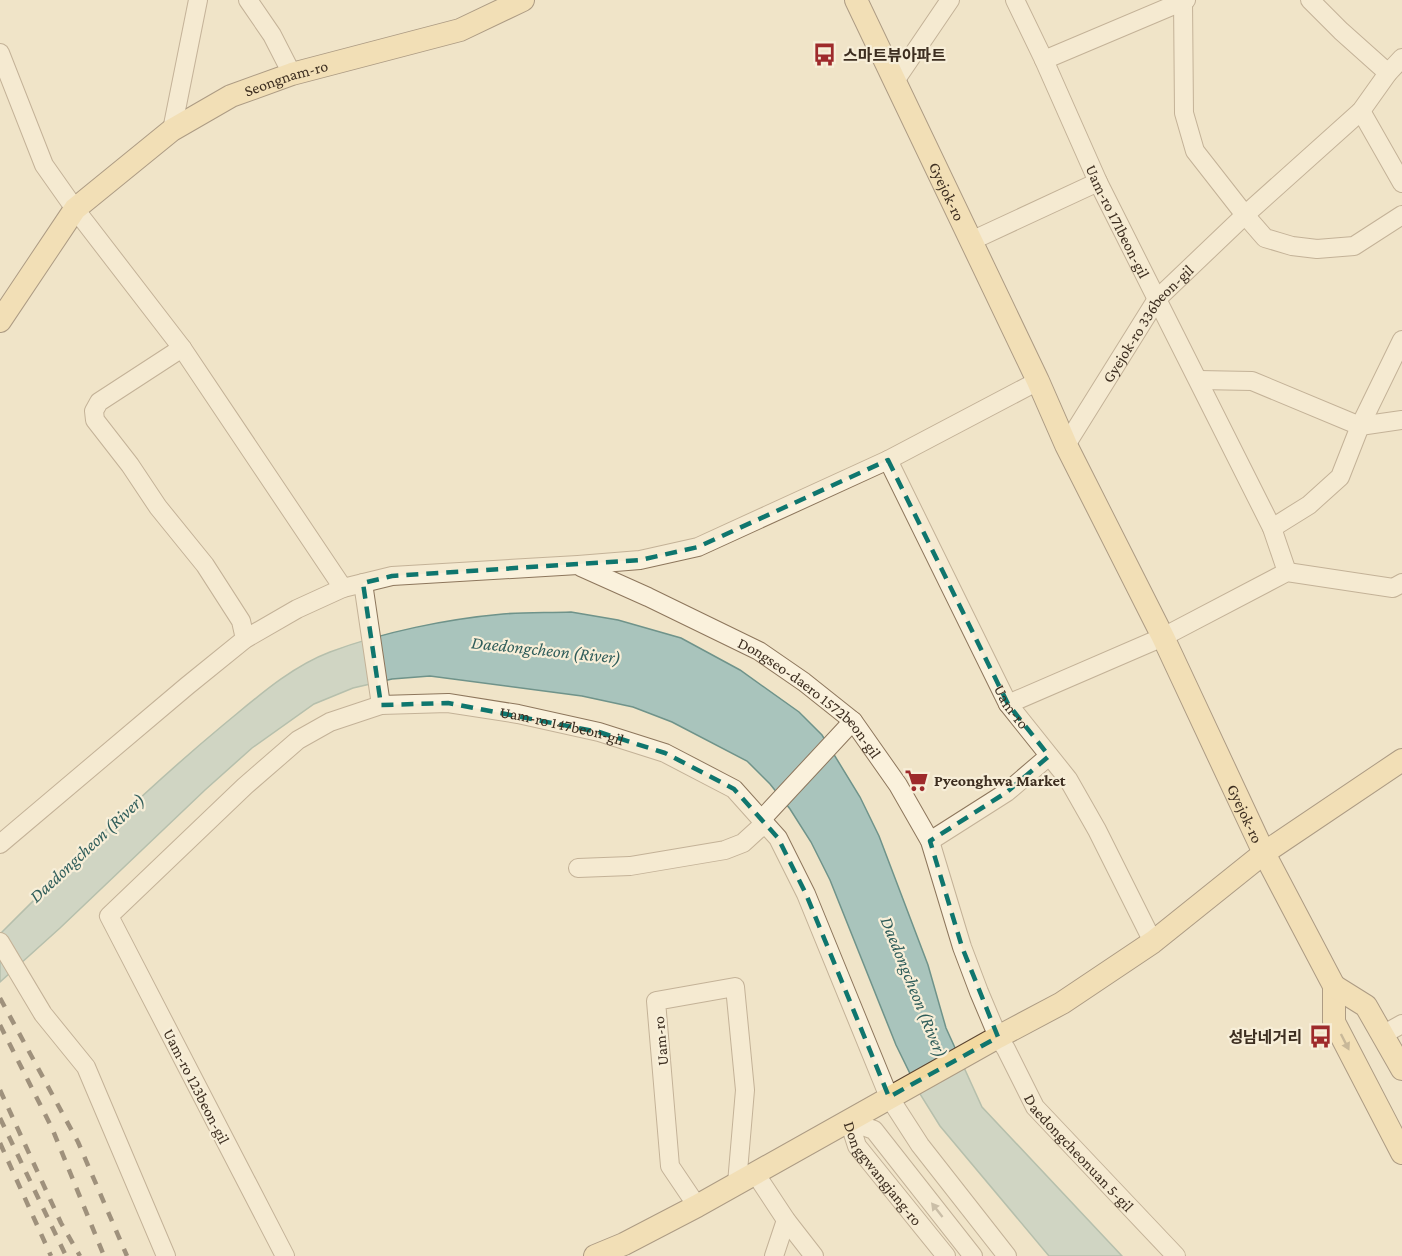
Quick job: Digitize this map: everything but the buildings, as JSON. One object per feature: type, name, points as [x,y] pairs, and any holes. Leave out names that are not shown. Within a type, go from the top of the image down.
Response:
[{"type":"main road","name":"Seongnam-ro","points":[[0,321],[75,208],[172,130],[231,96],[292,74],[460,30],[522,0]]},
{"type":"main road","name":"Gyejok-ro","points":[[856,0],[1038,381],[1066,446],[1163,637],[1264,853],[1334,986],[1334,1022],[1402,1153]]},
{"type":"main road","points":[[595,1256],[624,1244],[697,1206],[998,1037],[1062,1004],[1153,942],[1264,853],[1402,760]]},
{"type":"main road","points":[[1334,986],[1366,1006],[1393,1029],[1402,1069]]},
{"type":"street","points":[[172,130],[198,0]]},
{"type":"street","points":[[248,0],[272,35],[292,74]]},
{"type":"street","points":[[895,81],[950,0]]},
{"type":"street","name":"Uam-ro 171beon-gil","points":[[1015,0],[1098,182],[1272,528],[1287,572]]},
{"type":"street","points":[[1044,60],[1184,0],[1184,113],[1195,151],[1265,238],[1292,246],[1317,249],[1354,246],[1402,215]]},
{"type":"street","points":[[1310,0],[1388,73]]},
{"type":"street","points":[[0,53],[44,165],[182,348],[343,588]]},
{"type":"street","name":"Gyejok-ro 336beon-gil","points":[[1066,446],[1156,299],[1361,111],[1388,73],[1402,58]]},
{"type":"street","points":[[1361,111],[1402,183]]},
{"type":"street","points":[[971,241],[1098,182]]},
{"type":"street","points":[[1272,528],[1309,505],[1340,477],[1360,426],[1402,340]]},
{"type":"street","points":[[182,348],[99,402],[94,411],[95,420],[130,465],[158,507],[206,565],[241,621],[246,639]]},
{"type":"street","points":[[1199,380],[1252,381],[1360,426],[1402,420]]},
{"type":"street","points":[[0,844],[246,639],[297,609],[343,588],[392,576],[640,560],[698,548],[888,460],[1038,381]]},
{"type":"street","name":"Uam-ro","points":[[888,460],[1008,704],[1068,779],[1097,830],[1153,942]]},
{"type":"street","name":"Dongseo-daero 1572beon-gil","points":[[578,565],[759,651],[804,682],[853,721],[898,785],[930,841],[962,947],[998,1037]]},
{"type":"street","points":[[1008,704],[1163,637],[1287,572],[1393,588],[1402,583]]},
{"type":"street","points":[[363,583],[381,705]]},
{"type":"street","name":"Uam-ro 147beon-gil","points":[[109,916],[245,786],[298,740],[330,722],[381,705],[448,703],[518,714],[599,732],[665,753],[734,789],[765,818],[778,838],[806,894],[889,1098],[920,1145],[1007,1256]]},
{"type":"street","points":[[578,868],[630,866],[725,850],[743,843],[853,721]]},
{"type":"street","points":[[930,841],[1006,792],[1050,756]]},
{"type":"street","name":"Uam-ro 123beon-gil","points":[[109,916],[285,1256]]},
{"type":"street","points":[[0,942],[43,1014],[86,1067],[166,1256]]},
{"type":"street","name":"Uam-ro","points":[[697,1206],[670,1166],[657,1001],[735,987],[745,1090],[746,1178]]},
{"type":"street","name":"Daedongcheonuan 5-gil","points":[[998,1037],[1006,1048],[1035,1107],[1176,1256]]},
{"type":"street","name":"Donggwangjang-ro","points":[[849,1120],[857,1146],[946,1256]]},
{"type":"street","name":"Donggwangjang-ro","points":[[849,1120],[874,1130],[973,1256]]},
{"type":"street","points":[[746,1178],[786,1220],[814,1256]]},
{"type":"street","points":[[774,1256],[786,1220]]},
{"type":"highlighted area","points":[[888,460],[1008,704],[1049,756],[1007,792],[930,841],[962,947],[998,1037],[889,1097],[806,894],[778,838],[734,789],[665,753],[599,732],[448,703],[381,705],[363,583],[392,576],[640,560],[698,547]]},
{"type":"water","name":"Daedongcheon (River)","points":[[571,612],[618,620],[681,638],[740,670],[799,712],[822,735],[860,797],[879,836],[928,965],[946,1028],[982,1107],[1122,1256],[1049,1256],[940,1126],[920,1094],[896,1045],[830,880],[811,842],[790,809],[747,761],[672,722],[633,707],[582,696],[430,676],[392,679],[353,688],[314,704],[252,748],[0,982],[0,934],[136,801],[273,684],[315,658],[372,638],[415,627],[503,614]]},
{"type":"railway","points":[[0,998],[78,1142],[127,1256]]},
{"type":"railway","points":[[0,1025],[52,1128],[104,1256]]},
{"type":"railway","points":[[0,1090],[61,1223],[80,1256]]},
{"type":"railway","points":[[0,1118],[66,1256]]},
{"type":"railway","points":[[0,1143],[51,1256]]},
{"type":"place","name":"스마트뷰아파트","points":[[825,55]]},
{"type":"place","name":"Pyeonghwa Market","points":[[916,780]]},
{"type":"place","name":"성남네거리","points":[[1320,1037]]}]
